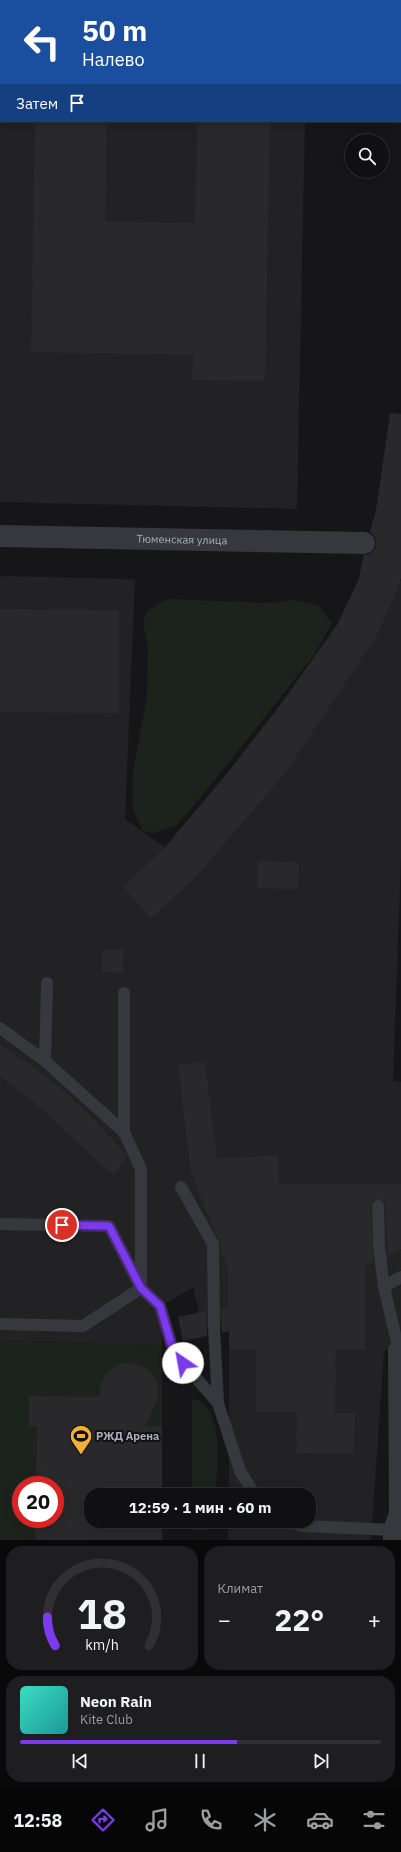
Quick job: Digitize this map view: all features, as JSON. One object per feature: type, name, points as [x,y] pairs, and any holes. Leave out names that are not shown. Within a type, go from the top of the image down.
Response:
[{"type":"street","name":"Тюменская улица","points":[[0,536],[364,543]]},
{"type":"street","points":[[397,1525],[399,1351]]},
{"type":"lane","points":[[45,1061],[47,983]]},
{"type":"lane","points":[[124,993],[124,1132]]},
{"type":"lane","points":[[0,1028],[45,1061],[124,1132],[142,1169],[141,1288]]},
{"type":"lane","points":[[181,1187],[212,1244],[218,1403],[240,1471],[251,1488]]},
{"type":"lane","points":[[378,1206],[379,1247],[384,1287],[399,1351]]},
{"type":"lane","points":[[0,1224],[109,1226],[141,1288],[160,1306],[174,1353],[218,1403]]},
{"type":"lane","points":[[384,1287],[401,1277]]},
{"type":"lane","points":[[0,1324],[82,1326],[141,1288]]},
{"type":"lane","points":[[316,1528],[363,1535],[397,1525]]},
{"type":"shaded area","points":[[0,122],[305,122],[297,509],[0,502]]},
{"type":"shaded area","points":[[0,576],[135,579],[125,819],[165,847],[123,887],[151,919],[196,877],[284,775],[376,637],[395,596],[401,578],[401,859],[393,1081],[401,1082],[401,1351],[384,1351],[371,1540],[228,1540],[228,1528],[316,1528],[316,1488],[229,1488],[229,1325],[203,1328],[193,1288],[160,1306],[162,1345],[0,1340]]},
{"type":"shaded area","points":[[166,599],[269,603],[295,600],[318,605],[332,623],[314,655],[177,825],[153,833],[142,830],[133,808],[133,771],[147,697],[148,647],[143,623],[147,611]]},
{"type":"shaded area","name":"РЖД Арена","points":[[0,1340],[162,1345],[162,1488],[84,1488],[84,1528],[117,1528],[162,1540],[0,1540]]},
{"type":"shaded area","points":[[192,1399],[199,1400],[210,1412],[216,1432],[218,1454],[215,1488],[192,1488]]},
{"type":"shaded area","points":[[192,1528],[208,1528],[208,1530],[192,1530]]},
{"type":"building","points":[[35,122],[107,122],[105,222],[195,223],[197,122],[270,122],[265,381],[192,380],[193,355],[31,352]]},
{"type":"building","points":[[390,413],[401,414],[401,578],[395,596],[376,637],[284,775],[196,877],[151,919],[123,887],[165,847],[229,771],[280,705],[337,625],[358,581],[364,555],[370,554],[375,549],[375,537],[370,532],[376,510]]},
{"type":"building","points":[[0,609],[119,610],[119,713],[0,712]]},
{"type":"building","points":[[258,861],[299,862],[298,889],[257,888]]},
{"type":"building","points":[[102,950],[124,950],[123,973],[102,972]]},
{"type":"building","points":[[0,1045],[39,1071],[81,1106],[126,1154],[127,1156],[113,1175],[26,1095],[0,1077]]},
{"type":"building","points":[[205,1062],[217,1159],[278,1155],[279,1184],[401,1184],[401,1249],[388,1255],[385,1202],[377,1199],[374,1200],[371,1206],[373,1262],[365,1266],[365,1350],[336,1350],[335,1413],[355,1413],[354,1454],[296,1453],[297,1412],[256,1412],[256,1350],[229,1350],[229,1331],[222,1333],[221,1308],[228,1306],[228,1270],[221,1250],[220,1241],[212,1226],[191,1172],[178,1065]]},
{"type":"building","points":[[206,1311],[207,1336],[183,1341],[178,1317]]},
{"type":"building","points":[[132,1363],[144,1367],[154,1376],[158,1386],[158,1398],[145,1427],[162,1426],[162,1488],[84,1488],[84,1528],[162,1528],[162,1540],[35,1540],[36,1528],[64,1528],[64,1476],[36,1476],[37,1426],[29,1426],[29,1396],[99,1397],[101,1384],[105,1375],[120,1364]]},
{"type":"place","name":"РЖД Арена","points":[[81,1456]]},
{"type":"route","points":[[62,1225],[109,1226],[141,1288],[160,1306],[174,1353],[183,1363]]}]
